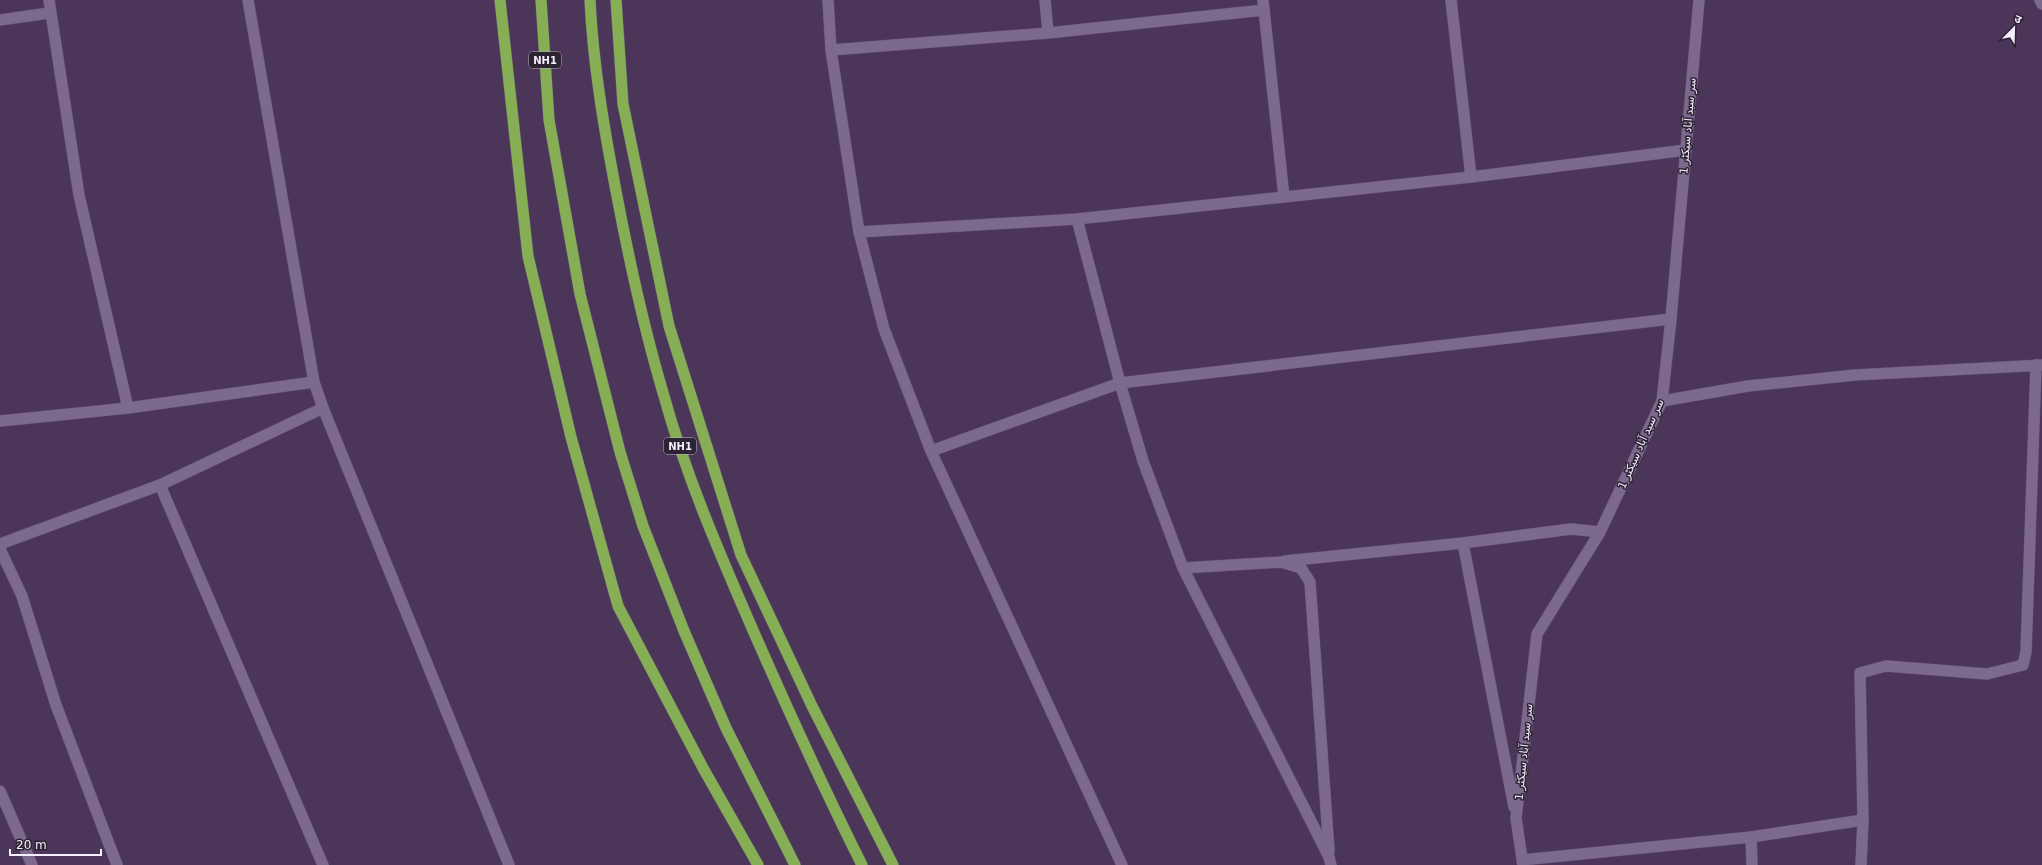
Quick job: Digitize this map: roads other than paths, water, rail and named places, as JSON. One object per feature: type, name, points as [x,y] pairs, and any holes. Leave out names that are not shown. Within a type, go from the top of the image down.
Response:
[{"type":"highway","points":[[500,0],[528,256],[571,438],[618,606],[703,768],[758,865]]},
{"type":"highway","name":"NH1","points":[[541,0],[549,120],[580,294],[620,452],[643,526],[684,631],[726,728],[795,865]]},
{"type":"highway","name":"NH1","points":[[590,0],[592,40],[605,132],[640,307],[664,398],[693,484],[731,580],[824,789],[862,865]]},
{"type":"highway","points":[[616,0],[623,104],[669,326],[741,555],[812,706],[893,865]]},
{"type":"street","points":[[48,0],[79,195],[128,408]]},
{"type":"street","points":[[248,0],[314,382],[323,408],[509,865]]},
{"type":"street","points":[[828,0],[831,50],[859,232],[884,329],[931,451],[1122,865]]},
{"type":"street","points":[[1045,0],[1048,33]]},
{"type":"street","points":[[1451,0],[1471,177]]},
{"type":"street","name":"سر سید آباد سیکٹر 1","points":[[1522,862],[1516,818],[1537,634],[1600,532],[1662,401],[1672,319],[1699,0]]},
{"type":"street","points":[[2040,0],[2042,4]]},
{"type":"street","points":[[831,50],[1048,33],[1264,5],[1284,197]]},
{"type":"street","points":[[0,20],[49,13]]},
{"type":"street","points":[[859,232],[1077,219],[1471,177],[1686,150]]},
{"type":"street","points":[[1077,219],[1120,383],[1143,461],[1183,568],[1330,861]]},
{"type":"street","points":[[931,451],[1120,383],[1672,319]]},
{"type":"street","points":[[1662,401],[1748,386],[1855,375],[2039,365],[2026,652],[2023,665],[1987,674],[1886,666],[1860,673],[1862,820],[1861,865]]},
{"type":"street","points":[[0,421],[128,408],[314,382]]},
{"type":"street","points":[[0,544],[160,484],[323,408]]},
{"type":"street","points":[[160,484],[323,865]]},
{"type":"street","points":[[1183,568],[1281,562],[1463,542],[1571,528],[1600,532]]},
{"type":"street","points":[[1463,542],[1516,818]]},
{"type":"street","points":[[0,549],[22,596],[56,705],[117,865]]},
{"type":"street","points":[[1281,562],[1301,568],[1310,582],[1330,861]]},
{"type":"street","points":[[0,791],[32,865]]},
{"type":"street","points":[[1522,862],[1751,838],[1862,820]]},
{"type":"street","points":[[1751,838],[1752,865]]}]
